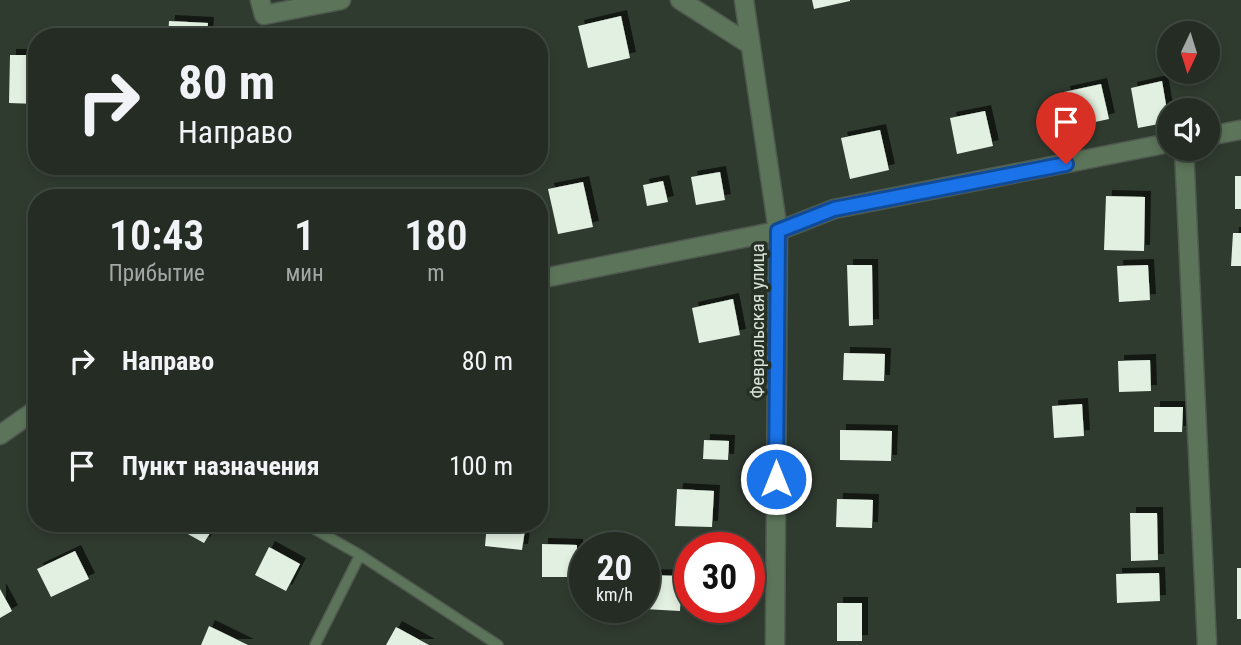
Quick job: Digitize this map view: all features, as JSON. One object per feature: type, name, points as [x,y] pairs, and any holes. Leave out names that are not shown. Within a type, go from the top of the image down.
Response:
[{"type":"street","points":[[260,0],[264,16],[341,0]]},
{"type":"street","points":[[680,0],[749,44]]},
{"type":"street","name":"Февральская улица","points":[[744,0],[778,231],[775,645]]},
{"type":"street","points":[[1220,134],[1240,130]]},
{"type":"street","points":[[548,277],[778,231],[834,209],[1157,146]]},
{"type":"street","points":[[1185,161],[1207,645]]},
{"type":"street","points":[[0,435],[28,415]]},
{"type":"lane","points":[[320,532],[360,555],[498,645]]},
{"type":"lane","points":[[315,645],[360,555]]},
{"type":"building","points":[[812,0],[850,0],[850,1],[814,9]]},
{"type":"building","points":[[621,16],[630,58],[588,68],[578,26]]},
{"type":"building","points":[[169,21],[208,23],[208,28],[169,28]]},
{"type":"building","points":[[10,55],[28,55],[28,104],[9,103]]},
{"type":"building","points":[[1157,82],[1163,84],[1165,98],[1157,98],[1157,124],[1138,128],[1131,88]]},
{"type":"building","points":[[1101,84],[1109,119],[1072,127],[1064,92]]},
{"type":"building","points":[[985,111],[993,146],[957,154],[950,118]]},
{"type":"building","points":[[880,130],[889,170],[850,179],[841,138]]},
{"type":"building","points":[[720,172],[725,200],[696,205],[691,177]]},
{"type":"building","points":[[1235,176],[1241,176],[1241,209],[1235,209]]},
{"type":"building","points":[[663,181],[668,202],[647,206],[643,185]]},
{"type":"building","points":[[583,182],[593,227],[558,234],[548,189]]},
{"type":"building","points":[[1106,196],[1145,197],[1144,251],[1104,250]]},
{"type":"building","points":[[1233,233],[1241,233],[1241,266],[1231,266]]},
{"type":"building","points":[[847,265],[872,265],[873,325],[849,326]]},
{"type":"building","points":[[1148,265],[1150,300],[1119,302],[1117,266]]},
{"type":"building","points":[[733,299],[740,335],[699,343],[692,308]]},
{"type":"building","points":[[844,353],[885,354],[884,381],[843,380]]},
{"type":"building","points":[[1150,360],[1151,391],[1119,392],[1118,361]]},
{"type":"building","points":[[1082,404],[1084,436],[1054,438],[1052,406]]},
{"type":"building","points":[[1154,407],[1183,407],[1182,432],[1154,432]]},
{"type":"building","points":[[840,430],[892,431],[891,461],[840,460]]},
{"type":"building","points":[[704,440],[729,441],[728,460],[703,459]]},
{"type":"building","points":[[677,489],[714,491],[712,527],[675,526]]},
{"type":"building","points":[[837,499],[873,500],[872,528],[836,527]]},
{"type":"building","points":[[1130,513],[1157,513],[1158,560],[1131,561]]},
{"type":"building","points":[[184,532],[211,532],[204,543]]},
{"type":"building","points":[[486,532],[525,532],[522,550],[485,546]]},
{"type":"building","points":[[542,544],[569,545],[569,577],[542,577]]},
{"type":"building","points":[[269,547],[300,564],[286,591],[255,575]]},
{"type":"building","points":[[75,551],[89,579],[51,597],[37,569]]},
{"type":"building","points":[[1237,568],[1241,568],[1241,619],[1237,619]]},
{"type":"building","points":[[1159,573],[1160,601],[1117,603],[1116,574]]},
{"type":"building","points":[[660,575],[674,576],[674,611],[660,610]]},
{"type":"building","points":[[0,589],[12,611],[0,618]]},
{"type":"building","points":[[837,603],[862,603],[862,641],[837,641]]},
{"type":"building","points":[[209,626],[248,645],[201,645]]},
{"type":"building","points":[[396,627],[429,645],[386,645]]},
{"type":"route","points":[[776,479],[778,231],[834,209],[1066,164]]}]
